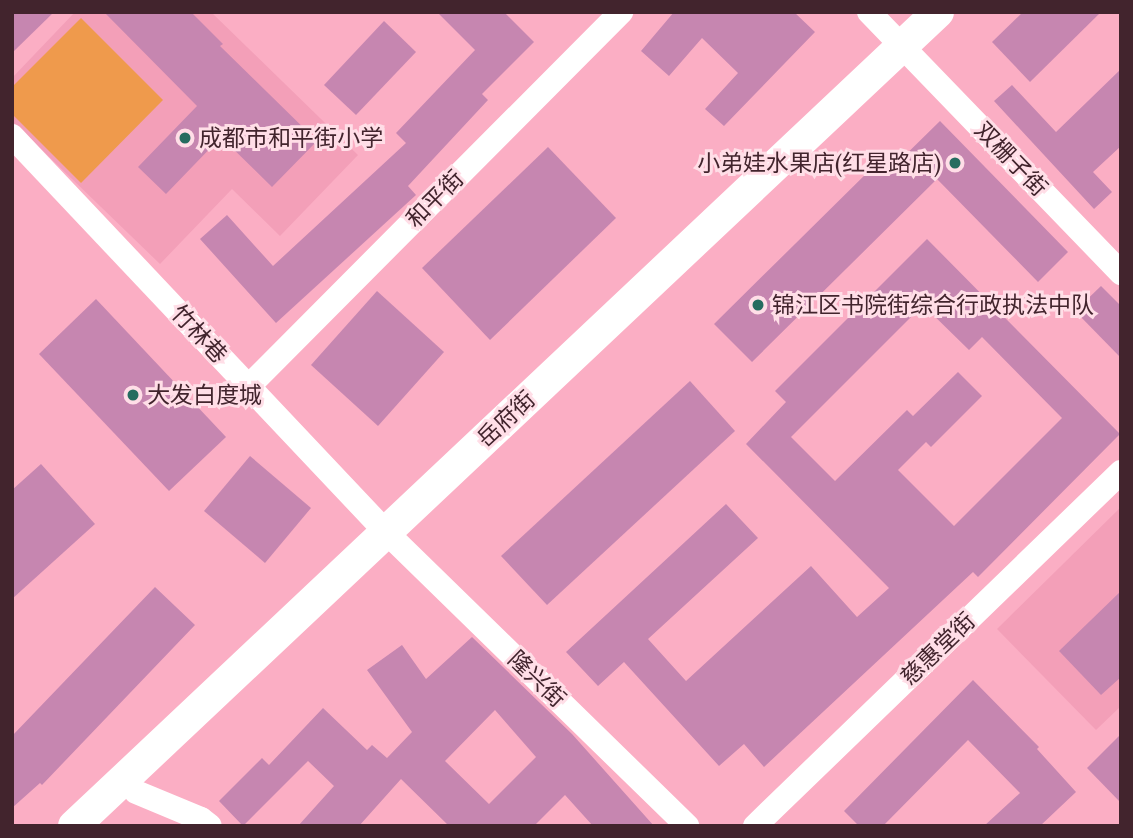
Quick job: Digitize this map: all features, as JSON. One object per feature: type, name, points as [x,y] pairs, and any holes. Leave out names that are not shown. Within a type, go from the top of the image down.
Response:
[{"type":"street","name":"和平街","points":[[249,386],[621,12]]},
{"type":"street","name":"双栅子街","points":[[869,12],[1121,273]]},
{"type":"street","name":"岳府街","points":[[75,826],[938,12]]},
{"type":"street","name":"竹林巷","points":[[12,136],[386,532]]},
{"type":"street","name":"慈惠堂街","points":[[755,826],[1121,472]]},
{"type":"street","name":"隆兴街","points":[[386,532],[687,826]]},
{"type":"street","points":[[136,792],[201,819],[210,826]]},
{"type":"shaded area","name":"成都市和平街小学","points":[[75,12],[211,12],[358,155],[280,236],[232,189],[160,264],[12,121],[12,78]]},
{"type":"shaded area","points":[[81,18],[163,100],[81,183],[12,114],[12,87]]},
{"type":"shaded area","points":[[1121,507],[1121,706],[1096,730],[997,629]]},
{"type":"building","points":[[12,12],[54,12],[12,53]]},
{"type":"building","points":[[104,12],[191,12],[223,44],[220,46],[317,141],[272,187],[221,137],[166,194],[138,167],[197,106]]},
{"type":"building","points":[[437,12],[504,12],[534,42],[482,94],[488,100],[408,186],[416,195],[276,323],[200,239],[227,215],[273,266],[406,143],[396,133],[475,50]]},
{"type":"building","points":[[674,12],[794,12],[815,32],[724,126],[705,109],[738,73],[702,38],[669,76],[641,51]]},
{"type":"building","points":[[1023,12],[1101,12],[1030,82],[992,42]]},
{"type":"building","points":[[384,21],[416,52],[356,115],[324,85]]},
{"type":"building","points":[[1121,69],[1121,146],[1093,172],[1112,192],[1094,209],[994,101],[1012,85],[1056,132]]},
{"type":"building","points":[[940,121],[1068,252],[1038,282],[937,179],[752,362],[714,324],[876,164],[886,174]]},
{"type":"building","points":[[548,147],[616,218],[490,340],[422,268]]},
{"type":"building","points":[[927,239],[1120,434],[978,577],[973,572],[764,767],[744,744],[719,766],[624,662],[598,686],[566,652],[726,504],[758,538],[648,639],[686,681],[811,566],[857,617],[889,588],[746,444],[786,402],[775,391]],"holes":[[[923,305],[969,350],[982,337],[1062,418],[954,526],[898,470],[926,442],[931,447],[982,396],[958,372],[913,416],[907,410],[835,481],[791,437]]]},
{"type":"building","points":[[1101,286],[1121,306],[1121,358],[1075,311]]},
{"type":"building","points":[[377,291],[444,352],[378,426],[311,365]]},
{"type":"building","name":"大发白度城","points":[[96,299],[226,437],[169,491],[39,354]]},
{"type":"building","points":[[690,381],[735,431],[547,605],[501,556]]},
{"type":"building","points":[[250,456],[311,508],[265,563],[204,511]]},
{"type":"building","points":[[41,464],[95,524],[12,599],[12,490]]},
{"type":"building","points":[[155,587],[195,625],[42,785],[40,783],[12,808],[12,736]]},
{"type":"building","points":[[1121,591],[1121,677],[1101,695],[1059,651]]},
{"type":"building","points":[[472,637],[572,734],[654,826],[593,826],[565,795],[534,826],[449,826],[401,779],[359,826],[298,826],[334,786],[308,761],[243,826],[219,801],[262,758],[269,765],[323,708],[367,750],[372,745],[387,758],[412,732],[367,670],[402,645],[426,679]],"holes":[[[495,710],[536,757],[489,804],[445,761]]]},
{"type":"building","points":[[973,680],[1039,747],[1037,749],[1076,792],[1040,826],[984,826],[1020,793],[968,740],[883,826],[859,826],[844,811]]},
{"type":"building","points":[[1121,734],[1121,803],[1087,768]]},
{"type":"place","name":"成都市和平街小学","points":[[185,138]]},
{"type":"place","name":"小弟娃水果店(红星路店)","points":[[955,163]]},
{"type":"place","name":"锦江区书院街综合行政执法中队","points":[[758,305]]},
{"type":"place","name":"大发白度城","points":[[133,395]]}]
